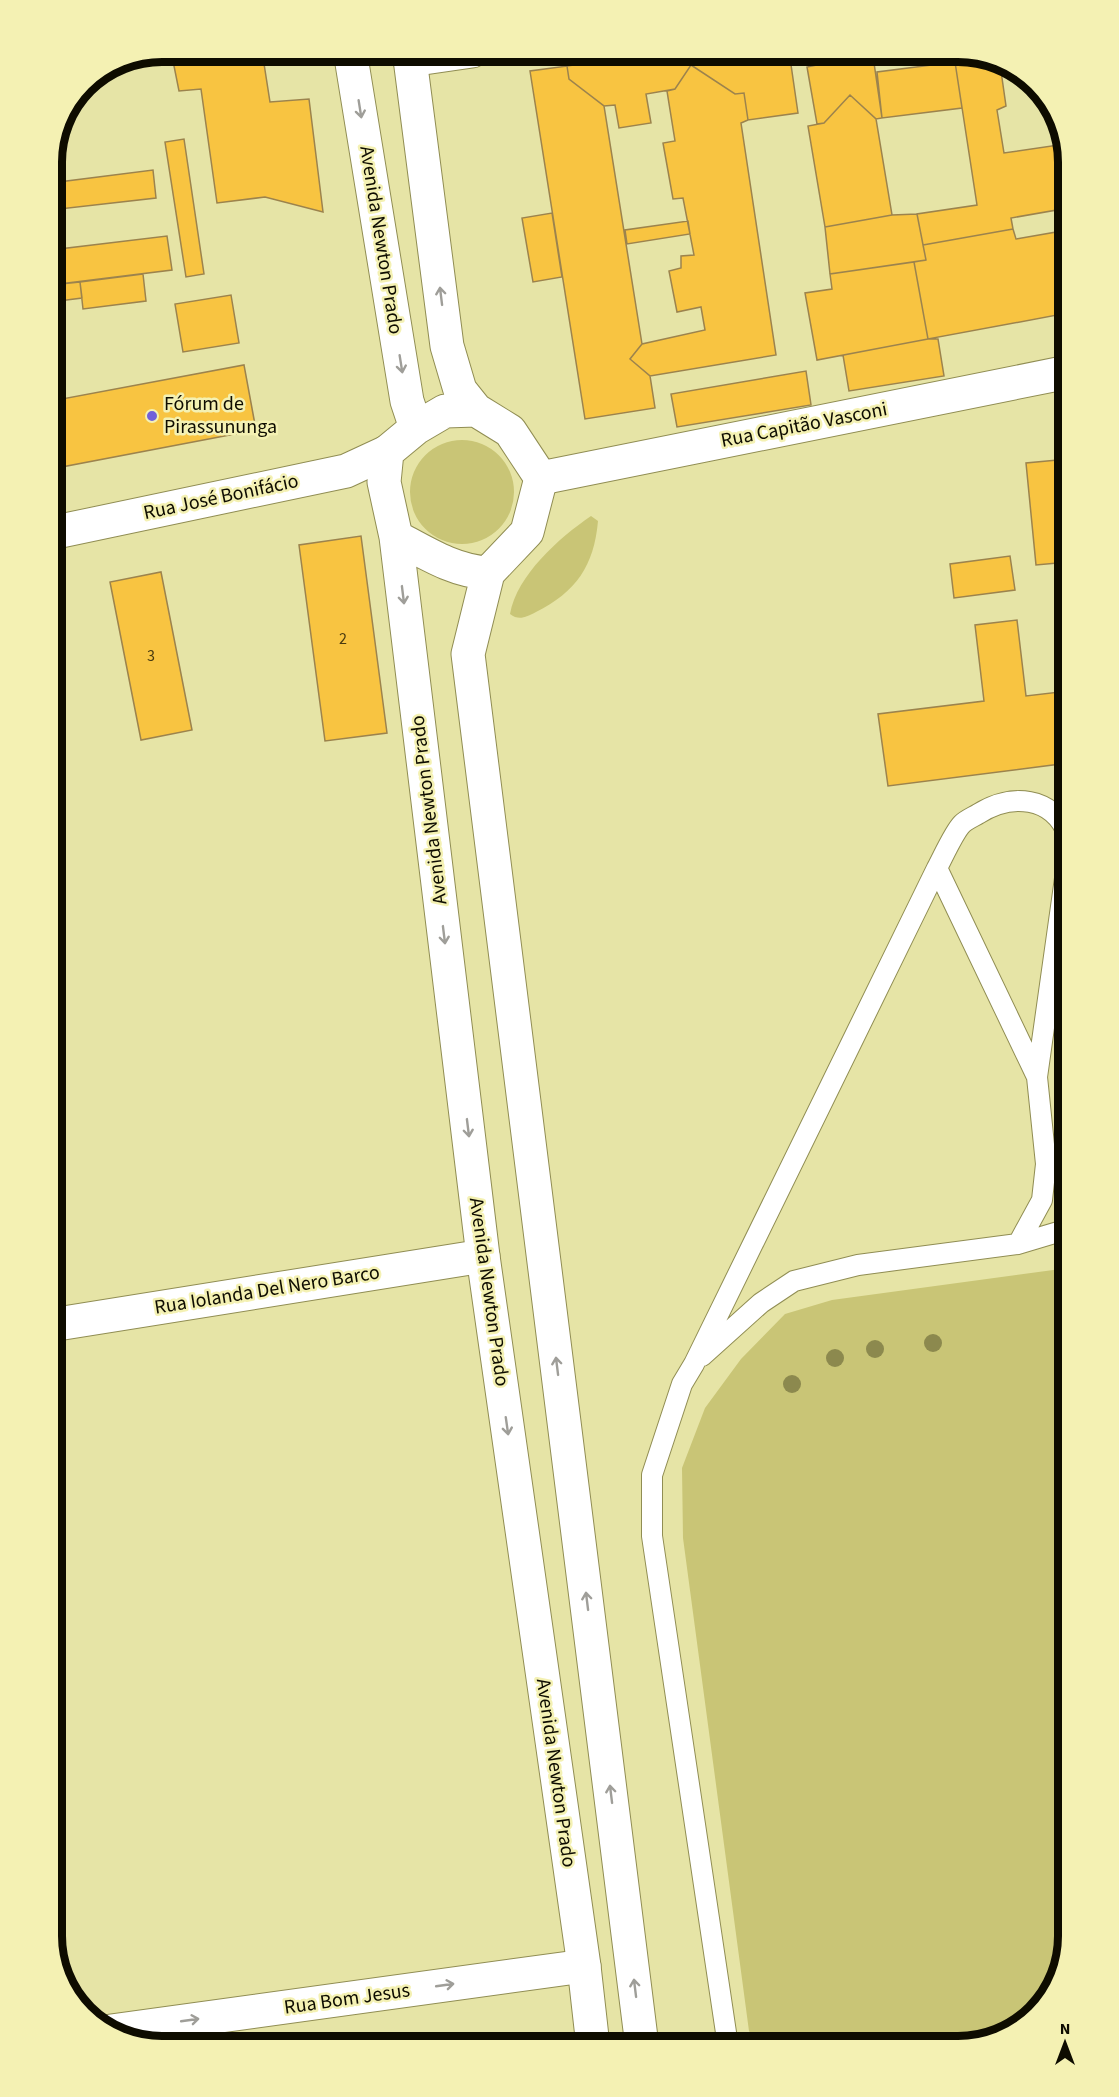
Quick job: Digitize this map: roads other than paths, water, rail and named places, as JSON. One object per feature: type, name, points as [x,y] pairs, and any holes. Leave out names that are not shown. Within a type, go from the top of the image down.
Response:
[{"type":"main road","name":"Avenida Newton Prado","points":[[352,62],[407,401],[417,428]]},
{"type":"main road","points":[[411,62],[447,346],[460,390],[476,410],[510,431],[541,478],[527,531],[488,573],[468,654],[641,2036]]},
{"type":"main road","name":"Rua Capitão Vasconi","points":[[541,478],[1058,374]]},
{"type":"main road","points":[[476,410],[445,411],[417,428],[387,452],[384,482],[396,537],[449,565],[472,572],[488,573]]},
{"type":"main road","name":"Rua José Bonifácio","points":[[62,531],[346,471],[387,452]]},
{"type":"main road","name":"Avenida Newton Prado","points":[[396,537],[483,1256],[584,1966],[592,2036]]},
{"type":"main road","name":"Rua Iolanda Del Nero Barco","points":[[62,1322],[483,1256]]},
{"type":"main road","name":"Rua Bom Jesus","points":[[126,2029],[584,1966]]},
{"type":"lane","points":[[726,2036],[652,1536],[652,1475],[682,1384],[694,1364],[937,868],[962,824],[983,810],[1001,803],[1025,800],[1047,807],[1058,817]]},
{"type":"lane","points":[[937,868],[1037,1077]]},
{"type":"lane","points":[[1018,1244],[1042,1200],[1046,1164],[1037,1077],[1058,928]]},
{"type":"lane","points":[[694,1364],[761,1303],[794,1281],[858,1265],[1018,1244],[1058,1232]]},
{"type":"place","name":"Fórum de Pirassununga","points":[[152,416]]}]
